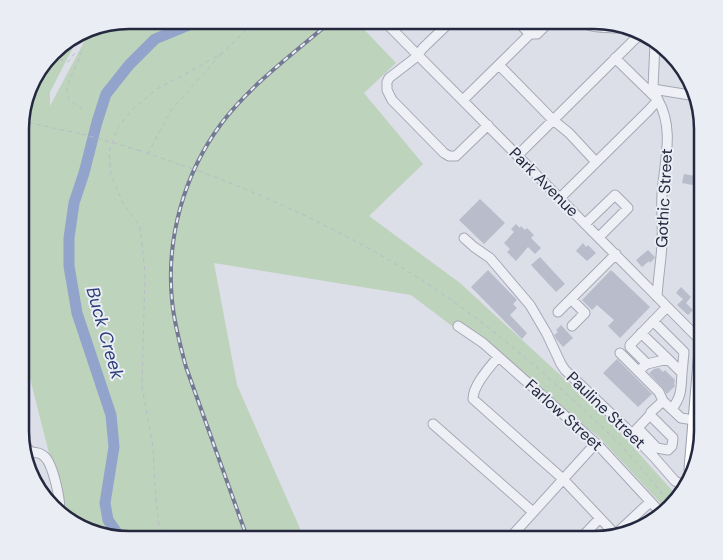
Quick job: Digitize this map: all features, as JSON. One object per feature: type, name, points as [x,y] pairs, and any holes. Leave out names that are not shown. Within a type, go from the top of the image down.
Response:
[{"type":"main road","points":[[691,453],[694,420]]},
{"type":"street","name":"Park Avenue","points":[[392,29],[694,334]]},
{"type":"street","points":[[443,29],[415,58],[389,78],[386,86],[389,95],[400,109],[444,153],[452,157],[460,153],[488,126]]},
{"type":"street","points":[[525,29],[530,34],[536,34],[541,29]]},
{"type":"street","points":[[463,100],[530,34]]},
{"type":"street","points":[[518,155],[636,38]]},
{"type":"street","name":"Gothic Street","points":[[655,50],[653,89],[665,116],[668,143],[662,191],[662,243],[657,297]]},
{"type":"street","name":"Gothic Street","points":[[615,58],[658,100]]},
{"type":"street","points":[[499,65],[596,162]]},
{"type":"street","points":[[653,89],[688,95]]},
{"type":"street","points":[[560,198],[658,100]]},
{"type":"street","points":[[585,224],[615,195],[628,208],[599,237]]},
{"type":"street","name":"Pauline Street","points":[[464,238],[490,258],[530,304],[565,370],[635,431],[675,482],[680,483]]},
{"type":"street","points":[[558,312],[616,254]]},
{"type":"street","points":[[571,299],[585,313],[572,326]]},
{"type":"street","points":[[646,364],[630,345],[667,307]]},
{"type":"street","points":[[653,321],[684,354],[680,395],[678,402],[672,409]]},
{"type":"street","name":"Farlow Street","points":[[458,326],[482,343],[596,443],[657,508]]},
{"type":"street","points":[[641,333],[682,373]]},
{"type":"street","points":[[620,353],[659,392],[663,400],[681,418],[694,420]]},
{"type":"street","points":[[498,357],[477,385],[473,399],[563,479],[611,529]]},
{"type":"street","points":[[638,371],[646,364],[668,359]]},
{"type":"street","points":[[650,415],[673,438],[672,446],[668,450],[658,448],[635,431],[663,400]]},
{"type":"street","points":[[433,424],[533,512]]},
{"type":"street","points":[[516,531],[596,443]]},
{"type":"street","points":[[31,452],[38,452],[44,455],[50,462],[60,504]]},
{"type":"street","points":[[624,526],[650,502]]},
{"type":"street","points":[[588,531],[600,518]]},
{"type":"path","points":[[148,154],[172,109],[246,29]]},
{"type":"path","points":[[67,51],[62,60],[68,62],[75,53],[81,52],[80,59],[67,87],[68,96],[72,102],[82,108]]},
{"type":"path","points":[[161,531],[155,487],[153,447],[142,387],[145,273],[140,226],[123,203],[111,175],[109,152],[118,127],[134,108],[157,89],[225,51]]},
{"type":"path","points":[[30,122],[138,150],[199,171],[272,200],[320,223],[423,281],[463,308],[506,341],[583,409],[635,461],[667,500]]},
{"type":"green space","points":[[129,29],[364,29],[396,63],[364,93],[423,164],[369,216],[460,283],[607,418],[673,492],[662,504],[599,437],[411,295],[214,263],[237,385],[301,531],[123,531],[103,528],[79,518],[62,505],[29,374],[30,116],[34,97],[42,79],[54,63],[74,45],[50,92],[50,106],[86,39],[103,32]]},
{"type":"building","points":[[684,174],[694,176],[694,185],[682,183]]},
{"type":"building","points":[[480,199],[505,223],[484,244],[459,220]]},
{"type":"building","points":[[516,224],[525,230],[527,228],[534,235],[531,238],[541,248],[535,254],[528,247],[516,261],[507,252],[510,249],[504,243],[514,232],[511,229]]},
{"type":"building","points":[[583,243],[596,253],[587,261],[576,251]]},
{"type":"building","points":[[648,250],[655,257],[650,263],[649,261],[642,267],[636,260]]},
{"type":"building","points":[[540,257],[565,284],[556,292],[531,265]]},
{"type":"building","points":[[488,270],[517,300],[513,304],[517,308],[510,315],[527,333],[522,339],[471,287]]},
{"type":"building","points":[[611,270],[650,307],[620,338],[608,326],[614,320],[597,305],[592,310],[582,300]]},
{"type":"building","points":[[681,287],[691,297],[686,303],[693,310],[688,315],[677,305],[683,299],[676,293]]},
{"type":"building","points":[[561,325],[573,338],[563,347],[554,335],[558,332],[556,330]]},
{"type":"building","points":[[617,359],[652,394],[638,407],[603,373]]},
{"type":"building","points":[[659,368],[663,372],[665,370],[675,380],[675,386],[667,394],[649,373]]},
{"type":"waterway","name":"Buck Creek","points":[[115,530],[108,520],[105,503],[114,447],[111,415],[77,313],[69,266],[69,238],[74,203],[106,94],[129,65],[155,39],[179,29]]},
{"type":"railway","points":[[245,531],[186,367],[177,334],[171,277],[175,230],[180,208],[197,164],[221,124],[258,84],[322,29]]}]
